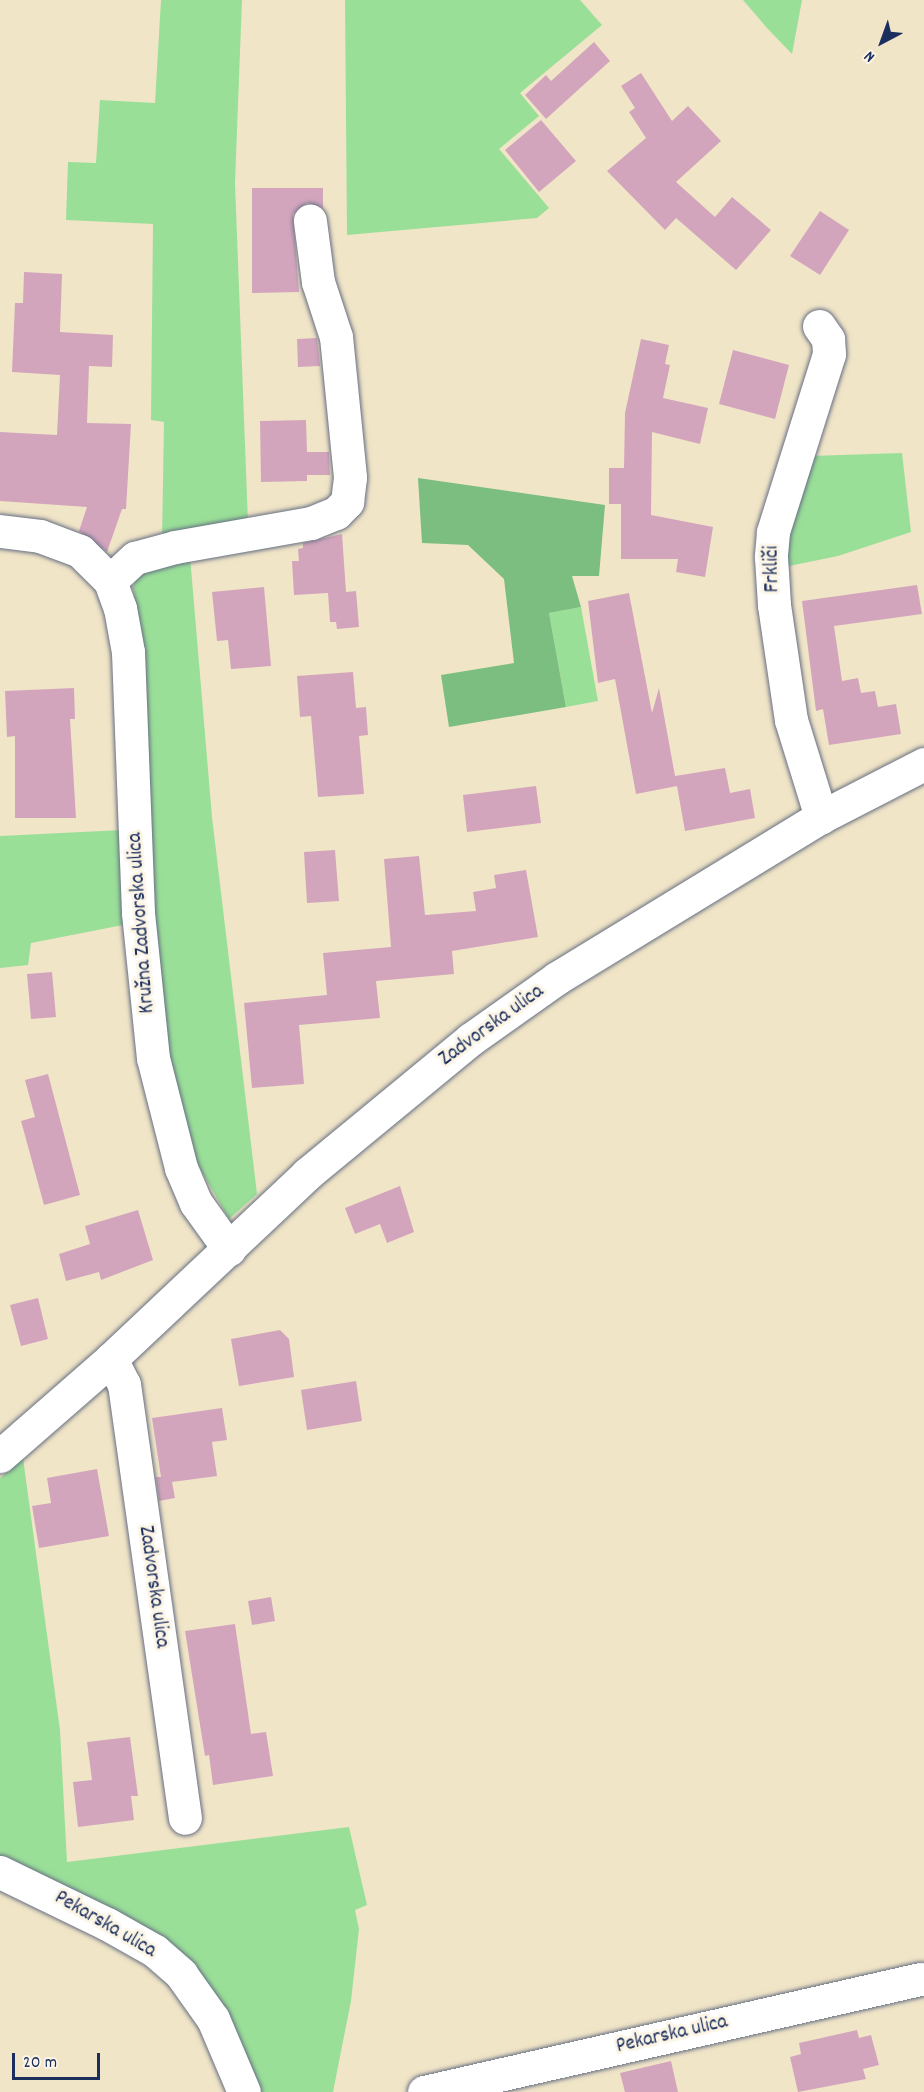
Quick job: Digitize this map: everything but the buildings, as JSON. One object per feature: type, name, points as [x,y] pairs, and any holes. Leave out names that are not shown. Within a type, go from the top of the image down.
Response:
[{"type":"street","points":[[110,581],[135,558],[175,547],[312,524],[336,513],[347,502],[350,477],[336,337],[318,282],[310,220]]},
{"type":"street","name":"Frkliči","points":[[819,326],[828,339],[829,354],[773,532],[771,557],[774,605],[790,720],[821,817]]},
{"type":"street","name":"Kružna Zadvorska ulica","points":[[0,531],[40,536],[80,551],[110,581],[120,608],[128,652],[138,913],[153,1058],[181,1168],[196,1203],[229,1249]]},
{"type":"street","name":"Zadvorska ulica","points":[[0,1456],[111,1359],[307,1174],[471,1039],[557,978],[821,817],[924,764]]},
{"type":"street","name":"Zadvorska ulica","points":[[111,1359],[124,1384],[185,1818]]},
{"type":"street","name":"Pekarska ulica","points":[[0,1872],[107,1924],[155,1951],[182,1974],[213,2019],[244,2092]]},
{"type":"street","name":"Pekarska ulica","points":[[424,2092],[920,1979]]},
{"type":"green space","points":[[161,0],[242,0],[235,183],[248,523],[162,540],[164,422],[151,420],[153,224],[66,220],[68,162],[96,163],[100,100],[155,103]]},
{"type":"green space","points":[[345,0],[580,0],[602,25],[520,93],[539,116],[499,149],[549,208],[537,218],[347,235]]},
{"type":"green space","points":[[743,0],[802,0],[792,54],[767,28]]},
{"type":"green space","points":[[902,453],[911,532],[838,556],[784,567],[784,540],[810,456]]},
{"type":"green space","points":[[418,478],[605,505],[599,576],[572,576],[581,607],[549,613],[566,707],[449,727],[441,675],[514,663],[504,579],[468,545],[422,543]]},
{"type":"green space","points":[[190,556],[212,817],[257,1194],[229,1219],[191,1153],[165,1044],[151,904],[143,649],[133,588],[138,573]]},
{"type":"green space","points":[[581,607],[598,701],[566,707],[549,613]]},
{"type":"green space","points":[[122,830],[123,925],[31,943],[28,965],[0,968],[0,836]]},
{"type":"green space","points":[[23,1458],[60,1730],[67,1862],[349,1827],[367,1905],[355,1910],[359,1929],[351,2001],[333,2092],[260,2092],[212,1989],[194,1965],[0,1859],[0,1478]]}]
